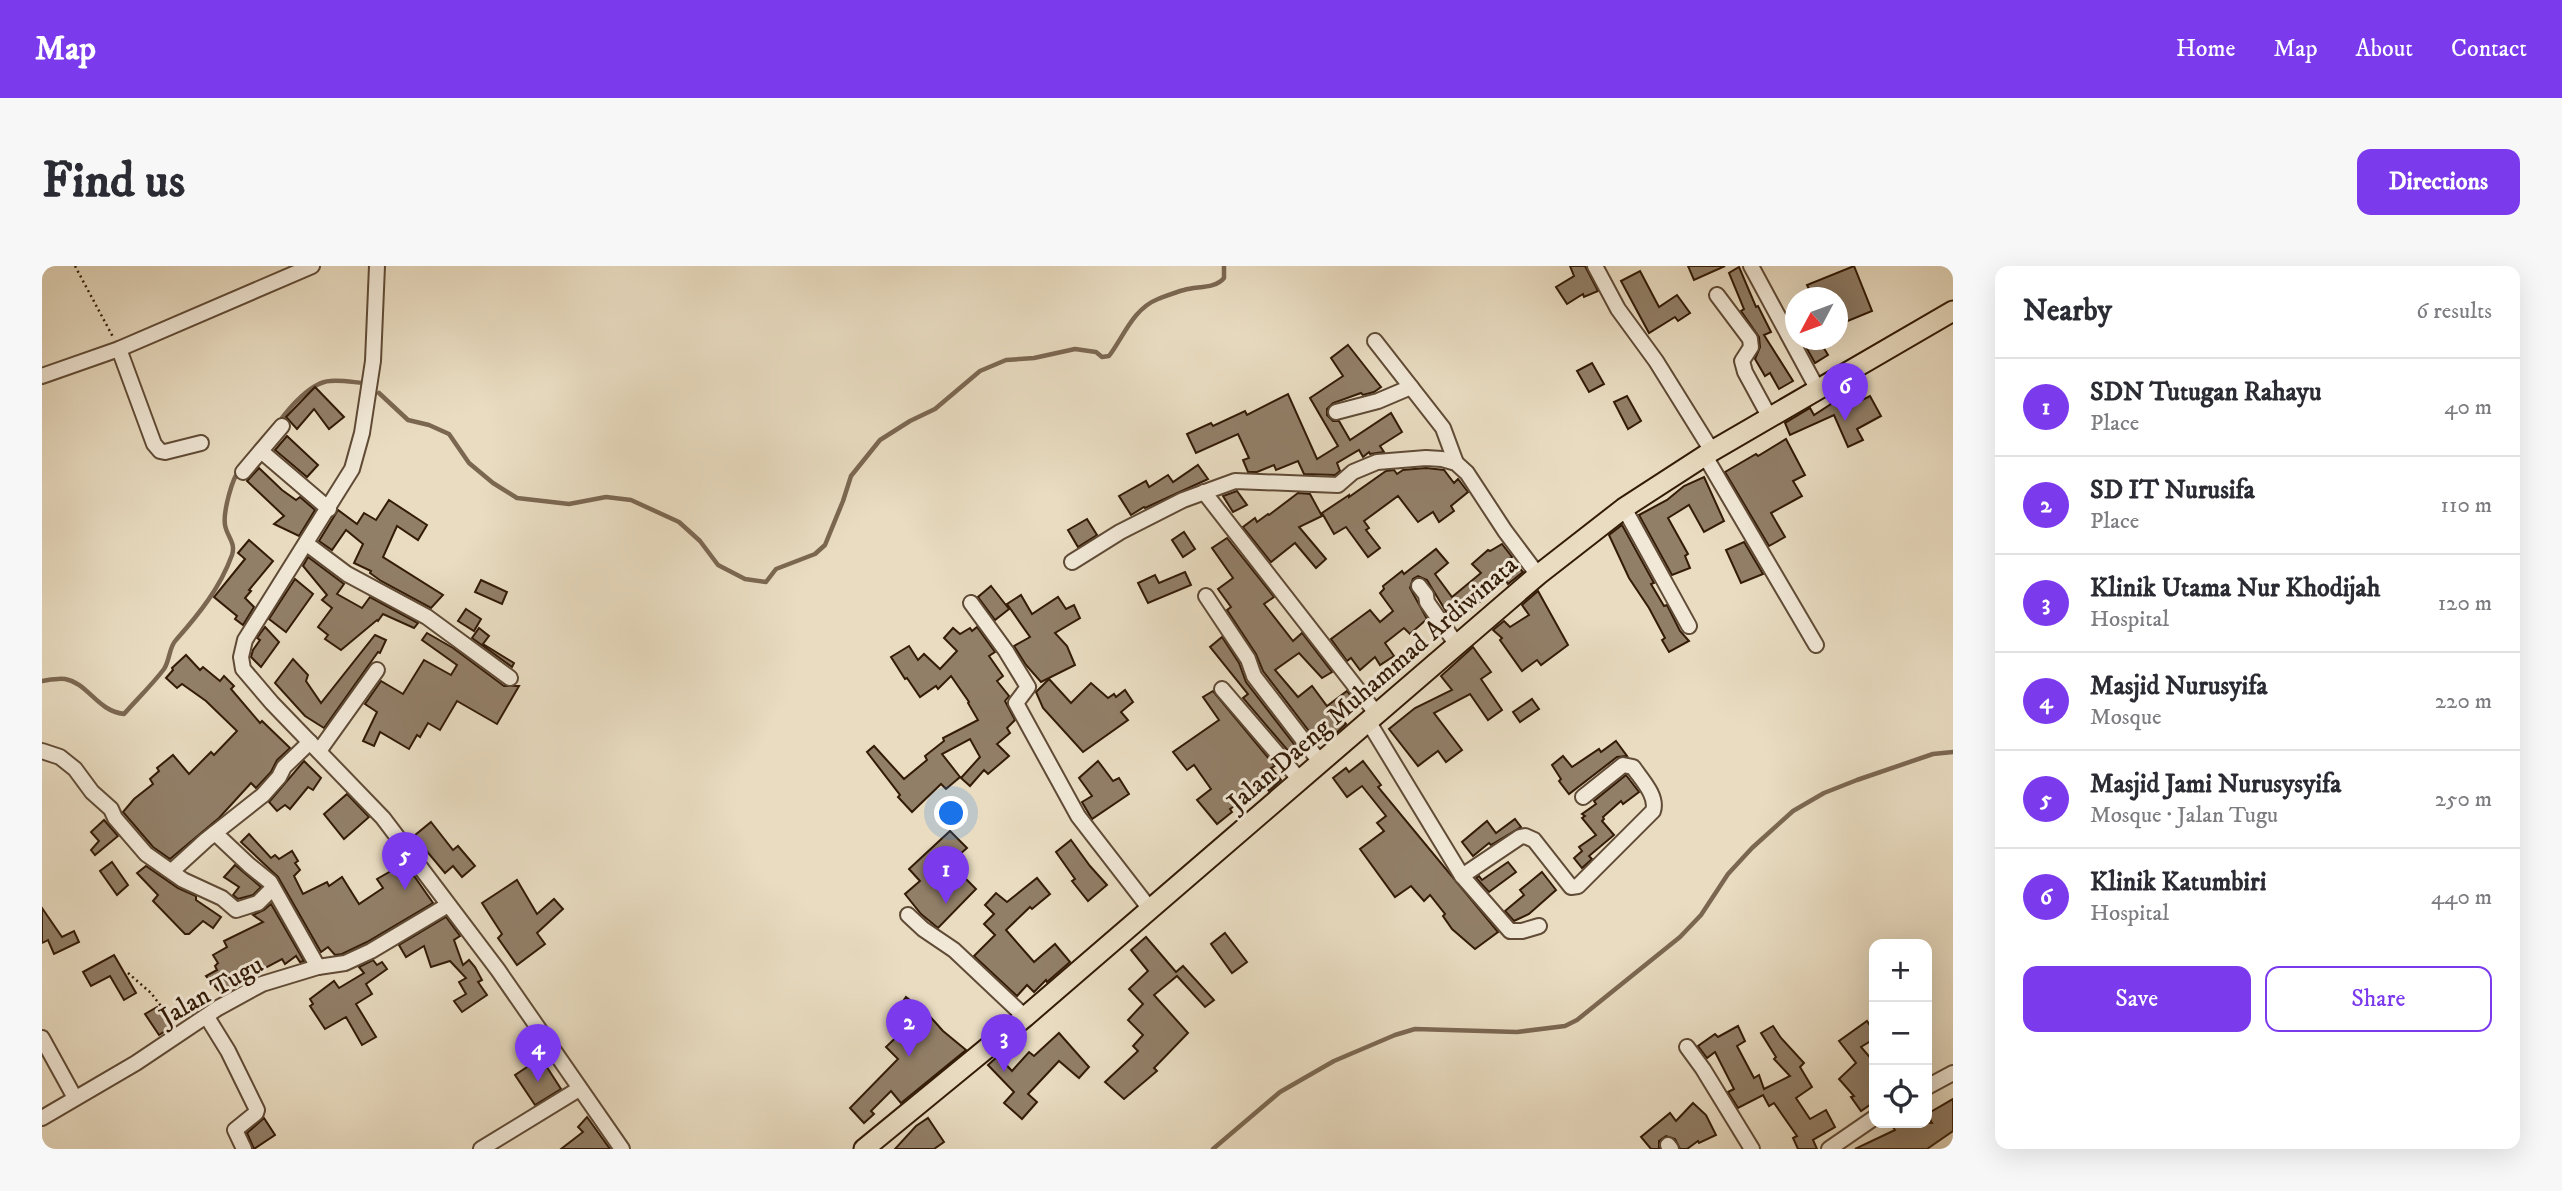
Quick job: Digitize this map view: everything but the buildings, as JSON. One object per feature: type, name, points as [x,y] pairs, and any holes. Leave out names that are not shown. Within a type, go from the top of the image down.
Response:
[{"type":"main road","name":"Jalan Daeng Muhammad Ardiwinata","points":[[864,1149],[1025,1017],[1538,575],[1623,508],[1709,454],[1953,311]]},
{"type":"street","points":[[42,376],[119,349],[312,266]]},
{"type":"street","points":[[377,266],[373,361],[362,433],[352,469],[245,640],[240,657],[243,669],[383,818],[498,970],[622,1149]]},
{"type":"street","points":[[1595,266],[1618,309],[1656,361],[1816,645]]},
{"type":"street","points":[[1751,266],[1818,390]]},
{"type":"street","points":[[1717,295],[1750,339],[1751,347],[1742,361],[1745,372],[1770,418]]},
{"type":"street","points":[[1375,341],[1443,428],[1456,463]]},
{"type":"street","points":[[119,349],[160,451],[201,443]]},
{"type":"street","points":[[1336,412],[1378,401],[1411,387]]},
{"type":"street","points":[[243,472],[282,426]]},
{"type":"street","points":[[261,451],[329,509]]},
{"type":"street","points":[[1072,562],[1120,533],[1204,492],[1235,481],[1338,485],[1353,472],[1377,462],[1426,458],[1456,463],[1467,473],[1538,575]]},
{"type":"street","points":[[1204,492],[1372,717],[1462,876],[1510,930],[1522,932],[1539,926]]},
{"type":"street","points":[[1623,508],[1689,626]]},
{"type":"street","points":[[307,544],[347,574],[427,617],[510,678]]},
{"type":"street","points":[[1419,586],[1457,645]]},
{"type":"street","points":[[1206,596],[1248,659],[1254,676],[1320,762]]},
{"type":"street","points":[[971,603],[1028,687],[1016,703],[1078,816],[1150,909]]},
{"type":"street","points":[[172,871],[263,795],[284,767],[315,746],[377,670]]},
{"type":"street","points":[[1222,689],[1300,780]]},
{"type":"street","points":[[42,751],[60,757],[75,769],[92,792],[111,809],[115,818],[145,854],[183,880],[222,898],[236,910],[258,903],[272,889]]},
{"type":"street","points":[[1462,876],[1525,836],[1534,840],[1571,887],[1578,886],[1653,811],[1655,805],[1654,799],[1629,764],[1623,765],[1583,797]]},
{"type":"street","points":[[215,833],[270,882],[318,967]]},
{"type":"street","name":"Jalan Tugu","points":[[42,1118],[262,984],[318,967],[345,963],[371,951],[448,905]]},
{"type":"street","points":[[908,915],[954,950],[1025,1017]]},
{"type":"street","points":[[207,1017],[228,1051],[257,1110],[235,1130],[244,1149]]},
{"type":"street","points":[[42,1038],[75,1098]]},
{"type":"street","points":[[1687,1048],[1752,1149]]},
{"type":"street","points":[[1932,1084],[1953,1073]]},
{"type":"street","points":[[481,1149],[579,1089]]},
{"type":"street","points":[[1829,1149],[1869,1121]]},
{"type":"path","points":[[75,266],[119,349]]},
{"type":"path","points":[[128,973],[151,993],[182,1033]]},
{"type":"waterway","points":[[379,393],[408,420],[449,434],[469,463],[517,498],[569,504],[606,497],[631,500],[679,522],[700,541],[718,565],[745,579],[766,582],[776,569],[815,554],[825,545],[851,476],[880,440],[935,409],[980,371],[1006,360],[1034,358],[1075,349],[1096,352],[1102,357],[1109,356],[1142,309],[1158,299],[1181,291],[1220,282],[1224,278],[1224,266]]},
{"type":"waterway","points":[[279,422],[308,391],[323,382],[363,383]]},
{"type":"waterway","points":[[42,681],[62,679],[73,682],[107,708],[124,714],[155,681],[164,669],[174,643],[208,600],[232,555],[233,547],[225,525],[225,512],[231,487],[240,469]]},
{"type":"waterway","points":[[1213,1149],[1280,1092],[1334,1061],[1395,1035],[1415,1029],[1517,1032],[1565,1026],[1577,1020],[1680,937],[1701,915],[1728,874],[1793,811],[1824,793],[1857,780],[1933,754],[1953,752]]},
{"type":"place","name":"Klinik Katumbiri","points":[[1845,421]]},
{"type":"place","name":"Masjid Jami Nurusysyifa","points":[[405,890]]},
{"type":"place","name":"SDN Tutugan Rahayu","points":[[946,904]]},
{"type":"place","name":"SD IT Nurusifa","points":[[909,1057]]},
{"type":"place","name":"Klinik Utama Nur Khodijah","points":[[1004,1072]]},
{"type":"place","name":"Masjid Nurusyifa","points":[[538,1082]]}]
